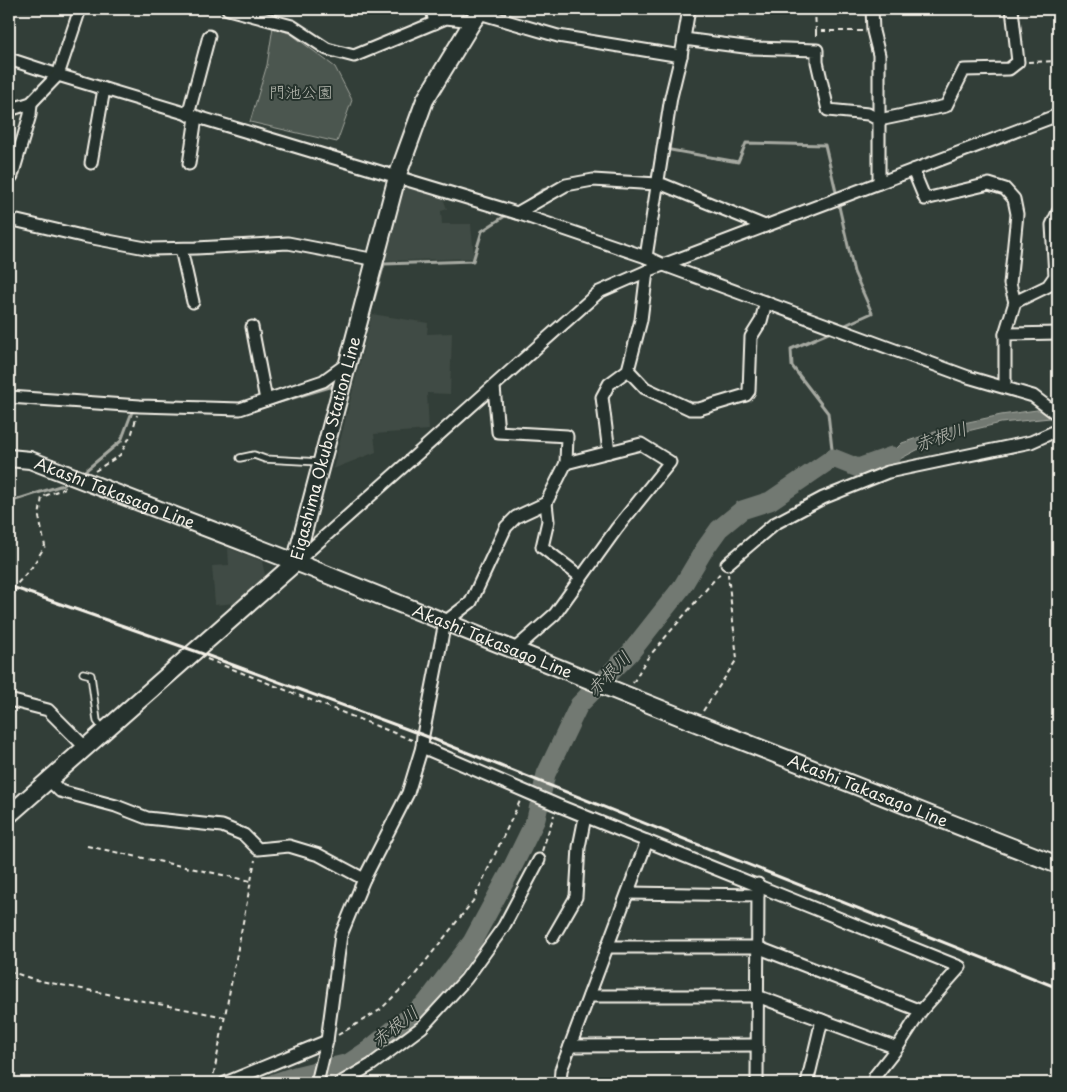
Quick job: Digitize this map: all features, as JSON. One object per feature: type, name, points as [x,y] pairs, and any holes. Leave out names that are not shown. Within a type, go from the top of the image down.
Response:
[{"type":"main road","name":"Eigashima Okubo Station Line","points":[[9,815],[295,562],[397,177],[425,100],[478,14]]},
{"type":"main road","name":"Akashi Takasago Line","points":[[9,458],[30,460],[295,562],[696,723],[1058,865]]},
{"type":"street","points":[[9,110],[31,104],[58,76],[80,9]]},
{"type":"street","points":[[231,9],[292,26],[327,49],[354,56],[446,18],[478,14],[558,36],[681,56]]},
{"type":"street","points":[[432,9],[436,23]]},
{"type":"street","points":[[646,257],[670,97],[681,56],[689,9]]},
{"type":"street","points":[[872,9],[874,31],[880,55],[879,184]]},
{"type":"street","points":[[684,39],[752,48],[817,50],[817,62],[828,110],[868,114],[879,120],[946,106],[964,70],[1009,69],[1018,62],[1012,9]]},
{"type":"street","points":[[189,164],[192,116],[209,36]]},
{"type":"street","points":[[9,59],[58,76],[517,213],[646,257],[968,376],[1034,396],[1058,415]]},
{"type":"street","points":[[91,163],[104,89]]},
{"type":"street","points":[[9,179],[12,176],[20,150],[30,115],[31,104]]},
{"type":"street","points":[[295,562],[599,292],[765,226],[1058,115]]},
{"type":"street","points":[[913,170],[924,199],[989,184],[1005,189],[1014,199],[1017,214],[1010,284],[1015,302],[1005,334],[1004,387]]},
{"type":"street","points":[[517,213],[566,186],[593,180],[664,185],[765,226]]},
{"type":"street","points":[[1015,302],[1048,286],[1054,276],[1052,225],[1058,212]]},
{"type":"street","points":[[9,220],[151,249],[288,243],[376,260]]},
{"type":"street","points":[[181,249],[192,302]]},
{"type":"street","points":[[609,452],[602,397],[609,384],[628,370],[641,320],[647,272]]},
{"type":"street","points":[[628,370],[645,388],[690,409],[699,409],[746,395],[749,391],[751,337],[760,321],[766,302]]},
{"type":"street","points":[[252,327],[266,400]]},
{"type":"street","points":[[1005,334],[1058,333]]},
{"type":"street","points":[[9,397],[140,406],[240,408],[323,380],[348,363]]},
{"type":"street","points":[[494,387],[498,432],[567,436],[566,463],[546,503],[548,521],[542,547],[581,577]]},
{"type":"street","points":[[727,564],[774,524],[823,498],[888,472],[1030,442],[1058,430]]},
{"type":"street","points":[[514,650],[555,614],[617,528],[670,462],[641,444],[566,463]]},
{"type":"street","points":[[317,1083],[327,1041],[340,935],[364,879],[408,793],[422,747],[445,622],[470,602],[506,527],[516,517],[546,503]]},
{"type":"street","points":[[9,700],[48,710],[85,747]]},
{"type":"street","points":[[422,747],[524,792],[647,841],[758,890],[960,967],[921,1011],[876,1076],[874,1083]]},
{"type":"street","points":[[49,780],[60,791],[116,806],[147,818],[222,826],[244,835],[258,848],[289,846],[319,855],[364,879]]},
{"type":"street","points":[[553,936],[576,897],[580,847],[585,817]]},
{"type":"street","points":[[560,1083],[561,1070],[647,841]]},
{"type":"street","points":[[340,1083],[371,1065],[422,1027],[466,979],[504,926],[539,860]]},
{"type":"street","points":[[628,893],[758,890]]},
{"type":"street","points":[[758,890],[758,1083]]},
{"type":"street","points":[[608,947],[758,947],[921,1011]]},
{"type":"street","points":[[589,996],[757,996],[897,1048]]},
{"type":"street","points":[[807,1083],[822,1020]]},
{"type":"street","points":[[225,1083],[327,1041]]},
{"type":"street","points":[[570,1046],[757,1045]]},
{"type":"lane","points":[[240,458],[254,455],[265,459],[322,462]]},
{"type":"lane","points":[[83,672],[91,675],[97,721],[105,730]]},
{"type":"path","points":[[815,9],[816,30],[874,31]]},
{"type":"path","points":[[1018,62],[1058,61]]},
{"type":"path","points":[[9,609],[17,584],[32,567],[45,546],[39,517],[42,497],[81,480],[120,455],[132,433],[140,406]]},
{"type":"path","points":[[626,695],[646,660],[727,564]]},
{"type":"path","points":[[696,723],[737,659],[727,564]]},
{"type":"path","points":[[192,654],[417,742],[422,747]]},
{"type":"path","points":[[327,1041],[380,1010],[414,976],[473,901],[524,792]]},
{"type":"path","points":[[539,860],[557,805]]},
{"type":"path","points":[[87,846],[251,880]]},
{"type":"path","points":[[212,1083],[258,848]]},
{"type":"path","points":[[9,971],[36,980],[225,1017]]},
{"type":"shaded area","points":[[405,184],[443,198],[447,209],[441,211],[442,224],[471,224],[474,258],[384,261]]},
{"type":"shaded area","points":[[372,314],[428,323],[427,334],[452,333],[450,394],[427,393],[429,430],[374,434],[376,452],[333,469]]},
{"type":"shaded area","points":[[228,548],[262,561],[265,575],[235,603],[215,605],[212,566],[229,565]]},
{"type":"green space","name":"門池公園","points":[[273,27],[291,34],[335,67],[352,100],[337,142],[250,122],[267,65]]},
{"type":"water","points":[[1058,405],[1058,416],[1001,423],[959,433],[900,459],[867,465],[893,452],[902,443],[959,424]]},
{"type":"waterway","points":[[665,149],[738,162],[746,143],[825,145],[837,196]]},
{"type":"waterway","points":[[652,180],[657,152]]},
{"type":"waterway","points":[[525,202],[543,190],[553,187]]},
{"type":"waterway","points":[[838,202],[854,272],[872,313],[841,327]]},
{"type":"waterway","points":[[352,375],[384,264],[473,261],[482,231],[508,214]]},
{"type":"waterway","points":[[833,331],[791,349],[792,366],[828,413],[833,458]]},
{"type":"waterway","points":[[256,409],[336,384]]},
{"type":"waterway","points":[[85,471],[121,441],[132,412],[141,411]]},
{"type":"waterway","name":"赤根川","points":[[274,1083],[349,1063],[367,1051],[426,1003],[472,942],[512,868],[536,819],[546,774],[579,705],[630,653],[682,587],[719,529],[742,510],[770,501],[833,458],[858,468],[892,456]]},
{"type":"waterway","points":[[9,502],[63,485]]},
{"type":"railway","points":[[9,586],[195,651],[423,735],[1058,988]]}]
